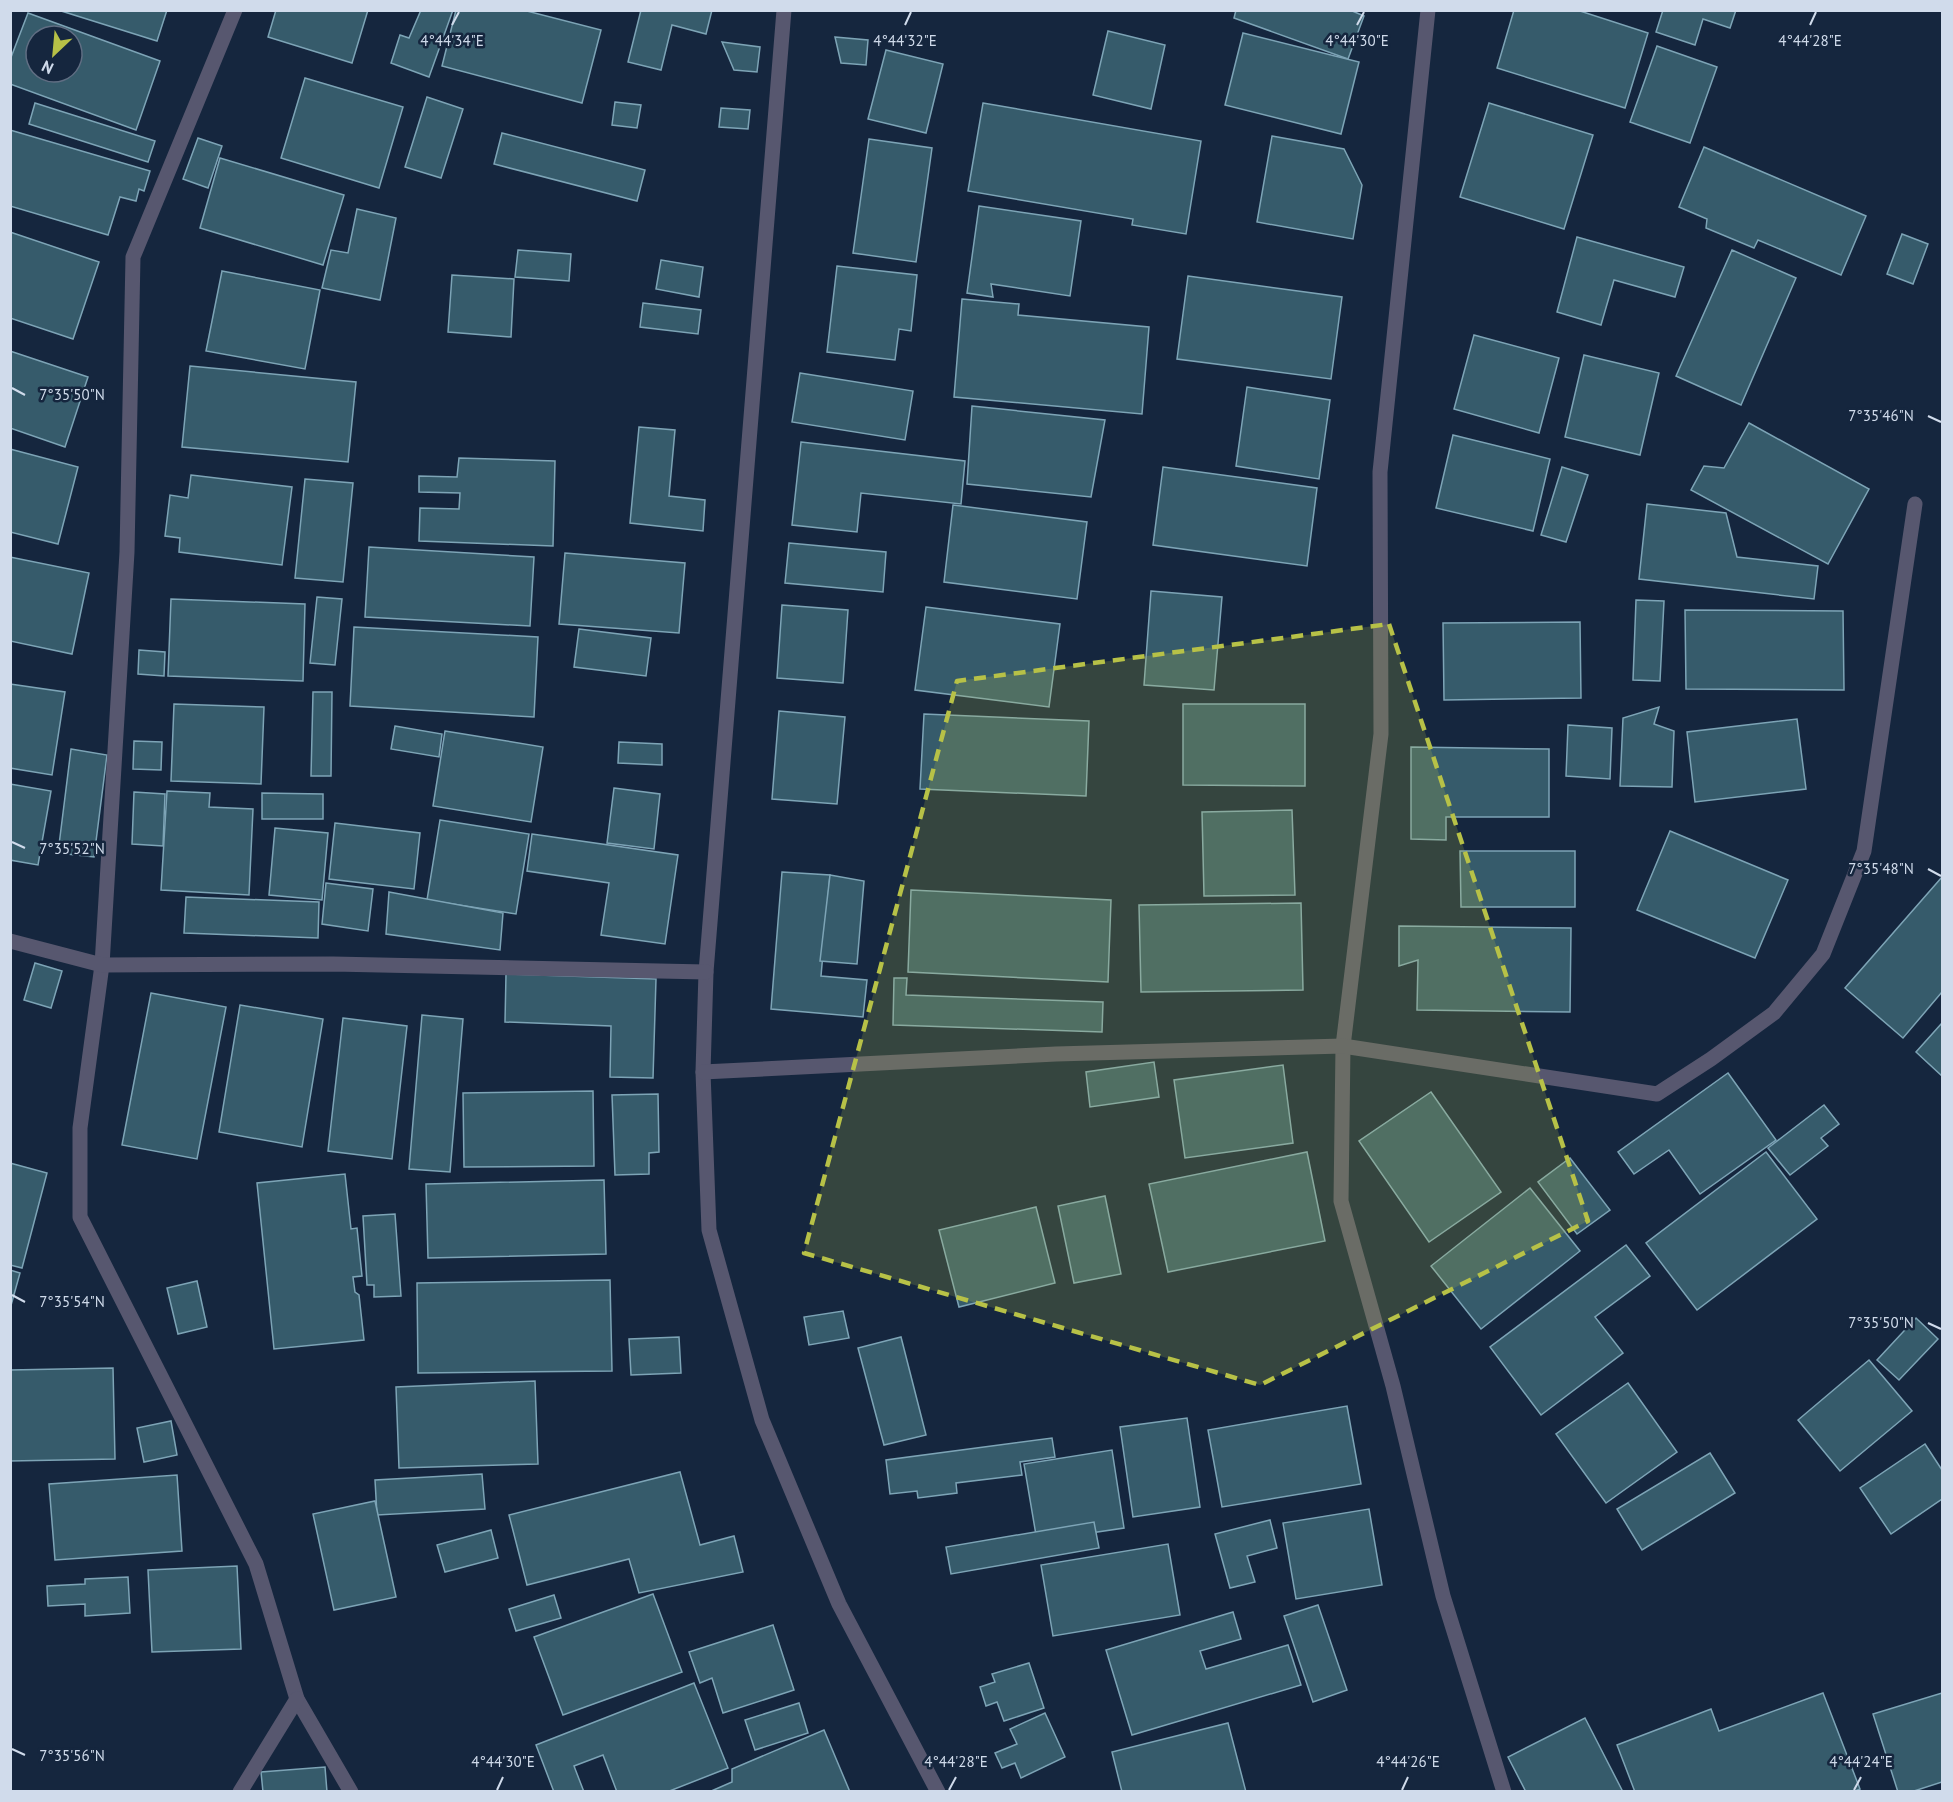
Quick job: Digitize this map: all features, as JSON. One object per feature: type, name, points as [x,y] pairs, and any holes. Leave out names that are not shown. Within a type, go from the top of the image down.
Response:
[{"type":"street","points":[[235,10],[133,257],[127,552],[102,965],[80,1128],[80,1217],[256,1564],[297,1699],[351,1791]]},
{"type":"street","points":[[784,10],[706,972],[703,1072],[709,1230],[762,1420],[839,1604],[938,1791]]},
{"type":"street","points":[[1428,10],[1380,472],[1381,734],[1343,1046],[1341,1200],[1393,1386],[1443,1596],[1504,1791]]},
{"type":"street","points":[[703,1072],[1056,1054],[1343,1046],[1657,1094],[1711,1059],[1774,1013],[1823,954],[1864,851],[1915,504]]},
{"type":"street","points":[[10,941],[102,965],[333,964],[706,972]]},
{"type":"street","points":[[240,1791],[297,1699]]},
{"type":"highlighted area","points":[[1389,624],[1588,1221],[1260,1385],[804,1253],[957,681]]},
{"type":"building","points":[[58,10],[167,10],[157,41]]},
{"type":"building","points":[[276,10],[368,10],[352,63],[268,37]]},
{"type":"building","points":[[421,10],[453,10],[429,77],[391,63],[400,35],[409,38]]},
{"type":"building","points":[[456,10],[523,10],[601,30],[582,103],[442,66]]},
{"type":"building","points":[[641,10],[712,10],[706,34],[672,25],[661,70],[628,62]]},
{"type":"building","points":[[1236,10],[1350,10],[1364,16],[1348,59],[1234,18]]},
{"type":"building","points":[[1514,10],[1577,10],[1648,33],[1625,108],[1497,68]]},
{"type":"building","points":[[1663,10],[1736,10],[1730,28],[1703,19],[1695,45],[1656,32]]},
{"type":"building","points":[[28,13],[58,24],[24,24],[24,84],[84,84],[84,33],[160,61],[136,130],[10,84],[10,60]]},
{"type":"building","points":[[1108,31],[1165,45],[1151,109],[1093,95]]},
{"type":"building","points":[[1243,33],[1359,62],[1341,134],[1225,105]]},
{"type":"building","points":[[835,37],[868,40],[866,65],[841,63]]},
{"type":"building","points":[[722,42],[760,47],[757,72],[734,70]]},
{"type":"building","points":[[1657,46],[1717,67],[1690,143],[1630,122]]},
{"type":"building","points":[[886,50],[943,64],[926,133],[868,119]]},
{"type":"building","points":[[305,78],[403,107],[379,188],[281,158]]},
{"type":"building","points":[[427,97],[463,109],[441,178],[405,167]]},
{"type":"building","points":[[615,102],[641,105],[637,128],[612,125]]},
{"type":"building","points":[[35,103],[155,141],[148,162],[29,124]]},
{"type":"building","points":[[983,103],[1201,141],[1186,234],[1132,225],[1133,219],[968,191]]},
{"type":"building","points":[[1489,103],[1593,135],[1564,229],[1460,197]]},
{"type":"building","points":[[721,108],[750,110],[748,129],[719,127]]},
{"type":"building","points":[[10,130],[150,171],[144,191],[139,189],[136,201],[120,197],[108,235],[10,206]]},
{"type":"building","points":[[502,133],[645,170],[637,201],[494,164]]},
{"type":"building","points":[[1272,136],[1344,149],[1362,185],[1353,239],[1257,222]]},
{"type":"building","points":[[198,138],[222,146],[208,188],[183,179]]},
{"type":"building","points":[[869,139],[932,148],[916,262],[853,253]]},
{"type":"building","points":[[1704,147],[1866,216],[1841,275],[1758,240],[1754,248],[1706,228],[1707,219],[1679,207]]},
{"type":"building","points":[[220,158],[344,195],[323,265],[200,228]]},
{"type":"building","points":[[979,206],[1081,221],[1070,296],[991,284],[993,297],[967,293]]},
{"type":"building","points":[[357,209],[396,218],[380,300],[322,288],[331,250],[348,253]]},
{"type":"building","points":[[10,232],[99,262],[73,339],[10,318]]},
{"type":"building","points":[[1902,234],[1928,244],[1913,284],[1887,274]]},
{"type":"building","points":[[1577,237],[1684,267],[1675,297],[1614,280],[1601,325],[1557,312]]},
{"type":"building","points":[[518,250],[571,254],[569,281],[515,277]]},
{"type":"building","points":[[1732,250],[1796,278],[1741,405],[1676,376]]},
{"type":"building","points":[[661,260],[703,267],[699,297],[656,289]]},
{"type":"building","points":[[837,266],[917,275],[911,331],[899,329],[895,360],[827,352]]},
{"type":"building","points":[[222,271],[320,290],[305,369],[206,351]]},
{"type":"building","points":[[452,275],[514,279],[511,337],[448,332]]},
{"type":"building","points":[[1188,276],[1342,297],[1331,379],[1177,359]]},
{"type":"building","points":[[962,299],[1019,304],[1018,315],[1149,327],[1142,414],[954,397]]},
{"type":"building","points":[[643,303],[701,310],[698,334],[640,327]]},
{"type":"building","points":[[1474,335],[1559,358],[1539,433],[1454,409]]},
{"type":"building","points":[[10,351],[88,377],[65,447],[10,428]]},
{"type":"building","points":[[1584,355],[1659,373],[1640,455],[1565,437]]},
{"type":"building","points":[[190,366],[356,382],[348,462],[182,447]]},
{"type":"building","points":[[800,373],[913,391],[905,440],[792,422]]},
{"type":"building","points":[[1247,387],[1330,400],[1319,479],[1236,466]]},
{"type":"building","points":[[972,406],[1105,420],[1091,497],[967,484]]},
{"type":"building","points":[[1749,423],[1869,489],[1828,564],[1691,490],[1704,466],[1724,468]]},
{"type":"building","points":[[639,427],[675,430],[669,496],[705,500],[703,531],[630,523]]},
{"type":"building","points":[[1453,435],[1550,459],[1533,531],[1436,508]]},
{"type":"building","points":[[801,442],[965,461],[961,504],[861,493],[857,532],[792,525]]},
{"type":"building","points":[[10,449],[78,467],[58,544],[10,532]]},
{"type":"building","points":[[459,458],[555,461],[553,546],[419,541],[420,508],[459,509],[460,493],[419,492],[419,476],[457,477]]},
{"type":"building","points":[[1163,467],[1317,488],[1307,566],[1153,545]]},
{"type":"building","points":[[1562,467],[1588,475],[1566,542],[1541,535]]},
{"type":"building","points":[[191,475],[292,487],[282,565],[179,552],[180,538],[165,536],[170,495],[188,498]]},
{"type":"building","points":[[305,479],[353,483],[343,582],[295,578]]},
{"type":"building","points":[[1647,504],[1726,513],[1737,557],[1818,566],[1814,599],[1639,579]]},
{"type":"building","points":[[953,505],[1087,522],[1077,599],[944,582]]},
{"type":"building","points":[[789,543],[886,552],[883,592],[785,583]]},
{"type":"building","points":[[369,547],[534,557],[530,626],[365,617]]},
{"type":"building","points":[[565,553],[685,563],[679,633],[559,624]]},
{"type":"building","points":[[10,557],[89,573],[72,654],[10,641]]},
{"type":"building","points":[[1151,591],[1222,597],[1214,690],[1144,685]]},
{"type":"building","points":[[317,597],[342,599],[335,665],[310,663]]},
{"type":"building","points":[[171,599],[305,604],[303,681],[168,676]]},
{"type":"building","points":[[1636,600],[1664,601],[1660,681],[1633,680]]},
{"type":"building","points":[[782,605],[848,610],[843,683],[777,678]]},
{"type":"building","points":[[926,607],[1060,624],[1049,707],[915,690]]},
{"type":"building","points":[[1685,610],[1843,611],[1844,690],[1686,689]]},
{"type":"building","points":[[1580,622],[1581,698],[1444,700],[1443,623]]},
{"type":"building","points":[[354,627],[538,637],[534,717],[350,706]]},
{"type":"building","points":[[579,629],[651,638],[646,676],[574,667]]},
{"type":"building","points":[[139,650],[165,652],[164,676],[138,674]]},
{"type":"building","points":[[10,684],[65,692],[52,775],[10,768]]},
{"type":"building","points":[[313,692],[332,692],[331,776],[311,776]]},
{"type":"building","points":[[174,704],[264,707],[261,784],[171,781]]},
{"type":"building","points":[[1183,704],[1305,704],[1305,786],[1183,785]]},
{"type":"building","points":[[1659,707],[1654,724],[1674,731],[1672,787],[1620,786],[1623,718]]},
{"type":"building","points":[[779,711],[845,717],[837,804],[772,799]]},
{"type":"building","points":[[924,714],[1089,721],[1086,796],[920,789]]},
{"type":"building","points":[[1797,719],[1806,789],[1695,802],[1687,732]]},
{"type":"building","points":[[1568,725],[1612,728],[1610,779],[1566,776]]},
{"type":"building","points":[[395,726],[442,734],[439,757],[391,749]]},
{"type":"building","points":[[445,731],[543,747],[531,822],[433,806]]},
{"type":"building","points":[[134,741],[162,742],[161,770],[133,769]]},
{"type":"building","points":[[619,742],[662,744],[662,765],[618,763]]},
{"type":"building","points":[[1411,747],[1549,749],[1549,817],[1446,817],[1446,840],[1411,839]]},
{"type":"building","points":[[71,749],[107,755],[94,857],[58,853]]},
{"type":"building","points":[[10,784],[51,791],[38,865],[10,860]]},
{"type":"building","points":[[614,788],[660,794],[654,849],[607,843]]},
{"type":"building","points":[[167,791],[210,793],[209,807],[253,809],[249,895],[161,890]]},
{"type":"building","points":[[134,792],[165,794],[163,846],[132,844]]},
{"type":"building","points":[[262,793],[323,794],[323,819],[262,819]]},
{"type":"building","points":[[1292,810],[1295,895],[1204,896],[1202,812]]},
{"type":"building","points":[[440,820],[529,834],[516,914],[427,900]]},
{"type":"building","points":[[335,823],[420,833],[414,889],[329,879]]},
{"type":"building","points":[[275,828],[328,833],[322,900],[269,895]]},
{"type":"building","points":[[1670,831],[1788,880],[1755,958],[1637,910]]},
{"type":"building","points":[[532,834],[678,855],[665,944],[601,935],[609,883],[527,871]]},
{"type":"building","points":[[1460,851],[1575,851],[1575,907],[1461,907]]},
{"type":"building","points":[[782,872],[830,875],[821,976],[867,980],[863,1017],[771,1009]]},
{"type":"building","points":[[830,875],[864,881],[857,964],[820,961]]},
{"type":"building","points":[[1942,877],[1942,992],[1903,1038],[1845,988]]},
{"type":"building","points":[[326,883],[373,889],[368,931],[322,924]]},
{"type":"building","points":[[911,890],[1111,900],[1108,982],[908,972]]},
{"type":"building","points":[[389,892],[503,913],[500,950],[386,934]]},
{"type":"building","points":[[186,897],[319,902],[318,938],[184,933]]},
{"type":"building","points":[[1301,903],[1303,990],[1141,992],[1139,905]]},
{"type":"building","points":[[1399,926],[1571,928],[1570,1012],[1417,1010],[1418,960],[1399,966]]},
{"type":"building","points":[[35,963],[62,971],[51,1008],[24,1000]]},
{"type":"building","points":[[506,974],[656,979],[653,1078],[610,1077],[611,1026],[505,1022]]},
{"type":"building","points":[[894,978],[907,978],[906,995],[1103,1002],[1102,1032],[893,1025]]},
{"type":"building","points":[[151,993],[226,1007],[197,1159],[122,1145]]},
{"type":"building","points":[[240,1005],[323,1019],[302,1147],[219,1132]]},
{"type":"building","points":[[422,1015],[463,1019],[450,1172],[409,1169]]},
{"type":"building","points":[[343,1018],[407,1026],[392,1159],[328,1151]]},
{"type":"building","points":[[1942,1023],[1942,1076],[1916,1052]]},
{"type":"building","points":[[1154,1062],[1159,1097],[1090,1107],[1086,1072]]},
{"type":"building","points":[[1283,1065],[1293,1143],[1185,1158],[1174,1080]]},
{"type":"building","points":[[1728,1073],[1776,1140],[1700,1194],[1669,1150],[1634,1174],[1618,1152]]},
{"type":"building","points":[[593,1091],[594,1166],[464,1167],[463,1093]]},
{"type":"building","points":[[1431,1092],[1501,1192],[1429,1242],[1359,1141]]},
{"type":"building","points":[[658,1094],[659,1152],[649,1153],[649,1174],[615,1175],[612,1095]]},
{"type":"building","points":[[1824,1105],[1839,1124],[1821,1138],[1828,1146],[1790,1175],[1768,1148]]},
{"type":"building","points":[[1307,1152],[1325,1241],[1168,1272],[1149,1184]]},
{"type":"building","points":[[1766,1152],[1817,1219],[1697,1310],[1646,1243]]},
{"type":"building","points":[[1570,1158],[1610,1210],[1577,1234],[1538,1182]]},
{"type":"building","points":[[10,1163],[47,1173],[22,1268],[10,1265]]},
{"type":"building","points":[[345,1174],[351,1229],[357,1228],[362,1276],[353,1277],[355,1292],[359,1295],[364,1340],[274,1349],[257,1183]]},
{"type":"building","points":[[604,1180],[606,1254],[428,1258],[426,1184]]},
{"type":"building","points":[[1530,1188],[1580,1251],[1481,1329],[1431,1266]]},
{"type":"building","points":[[1105,1196],[1121,1274],[1074,1283],[1058,1206]]},
{"type":"building","points":[[1036,1207],[1055,1283],[959,1307],[939,1230]]},
{"type":"building","points":[[395,1214],[401,1296],[374,1297],[374,1285],[367,1285],[363,1216]]},
{"type":"building","points":[[1626,1245],[1650,1276],[1595,1317],[1623,1353],[1541,1415],[1490,1347]]},
{"type":"building","points":[[10,1270],[20,1273],[10,1309]]},
{"type":"building","points":[[610,1280],[612,1371],[418,1373],[417,1283]]},
{"type":"building","points":[[197,1281],[207,1327],[178,1334],[167,1288]]},
{"type":"building","points":[[843,1311],[849,1338],[809,1345],[804,1317]]},
{"type":"building","points":[[1916,1318],[1938,1339],[1899,1380],[1877,1360]]},
{"type":"building","points":[[679,1337],[681,1373],[631,1375],[629,1339]]},
{"type":"building","points":[[901,1337],[926,1435],[884,1445],[858,1348]]},
{"type":"building","points":[[1869,1360],[1912,1411],[1840,1471],[1798,1420]]},
{"type":"building","points":[[113,1368],[115,1459],[10,1461],[10,1370]]},
{"type":"building","points":[[535,1381],[538,1464],[399,1468],[396,1387]]},
{"type":"building","points":[[1628,1383],[1677,1452],[1606,1503],[1556,1434]]},
{"type":"building","points":[[1347,1406],[1361,1484],[1222,1507],[1208,1430]]},
{"type":"building","points":[[1187,1418],[1200,1507],[1133,1517],[1120,1427]]},
{"type":"building","points":[[171,1421],[177,1455],[144,1462],[137,1428]]},
{"type":"building","points":[[1052,1438],[1055,1457],[1020,1462],[1022,1475],[956,1483],[957,1493],[918,1498],[917,1491],[890,1494],[886,1460]]},
{"type":"building","points":[[1925,1444],[1942,1470],[1942,1499],[1891,1534],[1860,1488]]},
{"type":"building","points":[[1112,1450],[1124,1528],[1037,1541],[1024,1464]]},
{"type":"building","points":[[1710,1453],[1735,1493],[1642,1550],[1617,1509]]},
{"type":"building","points":[[680,1472],[700,1545],[734,1536],[743,1572],[639,1593],[629,1559],[527,1585],[509,1515]]},
{"type":"building","points":[[482,1474],[485,1509],[377,1515],[375,1480]]},
{"type":"building","points":[[177,1475],[182,1551],[55,1560],[49,1484]]},
{"type":"building","points":[[375,1501],[396,1597],[334,1610],[313,1514]]},
{"type":"building","points":[[1369,1509],[1382,1585],[1296,1599],[1283,1523]]},
{"type":"building","points":[[1270,1520],[1277,1548],[1247,1556],[1255,1582],[1230,1588],[1215,1534]]},
{"type":"building","points":[[1094,1522],[1099,1548],[951,1574],[946,1547]]},
{"type":"building","points":[[491,1530],[498,1558],[445,1572],[437,1545]]},
{"type":"building","points":[[1168,1544],[1180,1615],[1053,1636],[1041,1565]]},
{"type":"building","points":[[237,1566],[241,1649],[152,1652],[148,1570]]},
{"type":"building","points":[[128,1577],[130,1613],[85,1616],[85,1604],[48,1606],[47,1586],[85,1584],[85,1579]]},
{"type":"building","points":[[653,1594],[682,1672],[563,1715],[534,1637]]},
{"type":"building","points":[[554,1595],[561,1618],[516,1631],[509,1609]]},
{"type":"building","points":[[1318,1605],[1347,1690],[1313,1702],[1284,1616]]},
{"type":"building","points":[[1233,1612],[1241,1639],[1200,1651],[1206,1669],[1288,1645],[1301,1685],[1132,1735],[1106,1650]]},
{"type":"building","points":[[773,1625],[794,1690],[723,1713],[712,1678],[700,1683],[689,1652]]},
{"type":"building","points":[[1029,1663],[1044,1708],[1004,1721],[997,1702],[986,1706],[980,1687],[995,1682],[992,1674]]},
{"type":"building","points":[[694,1683],[728,1768],[667,1792],[617,1792],[603,1755],[574,1766],[584,1792],[554,1792],[536,1745]]},
{"type":"building","points":[[1823,1693],[1860,1789],[1853,1792],[1635,1792],[1617,1745],[1711,1709],[1719,1731]]},
{"type":"building","points":[[1942,1693],[1942,1782],[1911,1792],[1898,1792],[1873,1714]]},
{"type":"building","points":[[799,1703],[808,1733],[755,1750],[745,1720]]},
{"type":"building","points":[[1045,1713],[1065,1757],[1021,1778],[1015,1763],[1002,1768],[995,1753],[1017,1744],[1010,1729]]},
{"type":"building","points":[[1585,1718],[1623,1792],[1526,1792],[1508,1757]]},
{"type":"building","points":[[1228,1723],[1246,1792],[1122,1792],[1112,1752]]},
{"type":"building","points":[[824,1730],[850,1792],[709,1792],[732,1782],[732,1769]]},
{"type":"building","points":[[325,1767],[327,1792],[263,1792],[261,1772]]}]
